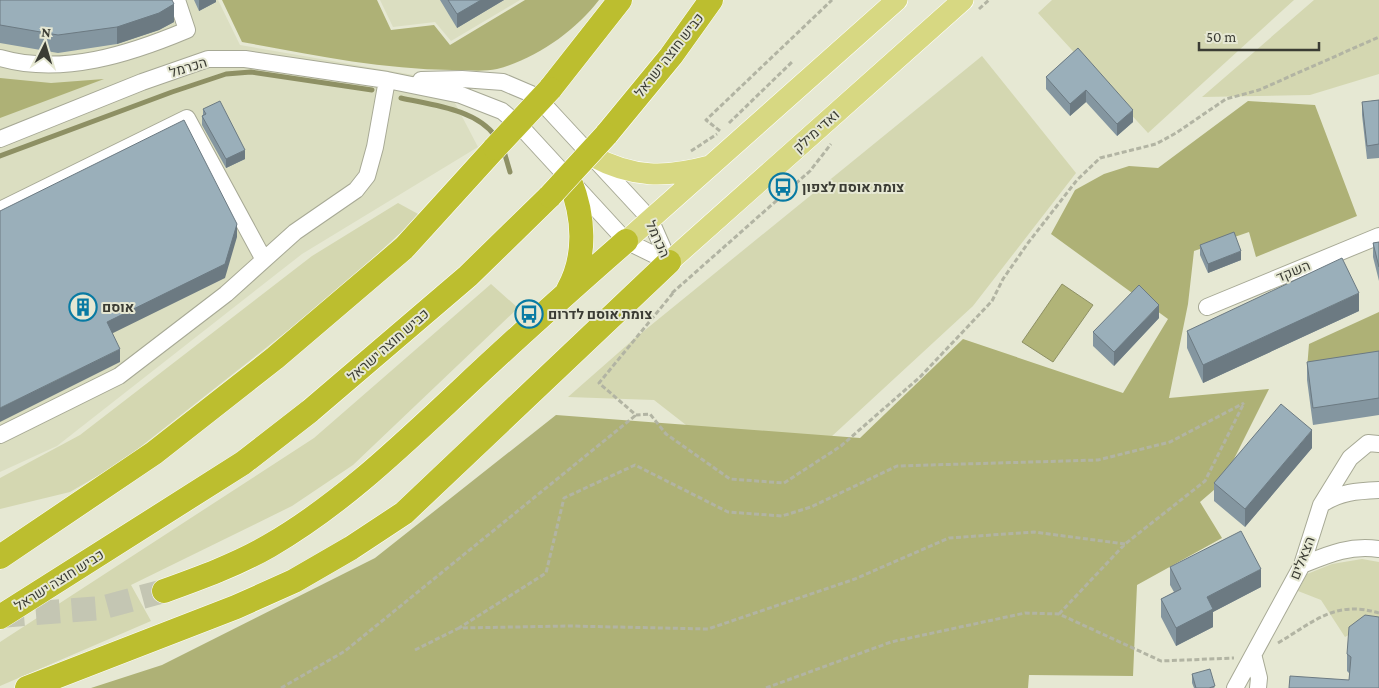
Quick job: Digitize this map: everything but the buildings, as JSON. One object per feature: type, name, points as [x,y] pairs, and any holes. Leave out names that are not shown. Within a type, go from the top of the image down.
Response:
[{"type":"highway","points":[[0,557],[154,454],[275,358],[404,248],[550,89],[620,0]]},
{"type":"highway","name":"כביש חוצה ישראל","points":[[0,617],[243,463],[310,411],[468,276],[550,196],[606,135],[671,56],[711,0]]},
{"type":"highway","points":[[566,293],[574,280],[581,252],[580,208],[570,181]]},
{"type":"highway","points":[[164,591],[217,572],[251,555],[313,518],[393,453],[566,293],[626,241]]},
{"type":"highway","points":[[27,688],[236,607],[294,581],[404,513],[669,262]]},
{"type":"main road","points":[[626,241],[897,0]]},
{"type":"main road","name":"ואדי מילק","points":[[669,262],[969,6]]},
{"type":"main road","points":[[592,156],[628,171],[649,175],[692,171],[712,165]]},
{"type":"street","points":[[0,58],[49,64],[99,59],[145,48],[187,30],[177,0]]},
{"type":"street","name":"הכרמל","points":[[0,139],[142,82],[208,59],[245,58],[387,80],[461,95],[502,111],[517,123],[626,241],[669,262]]},
{"type":"street","points":[[0,435],[120,376],[226,294],[295,232],[356,190],[367,176],[375,147],[387,80]]},
{"type":"street","name":"הכרמל","points":[[387,80],[486,80],[521,88],[536,96],[650,219],[669,262]]},
{"type":"street","points":[[0,210],[188,118],[264,260]]},
{"type":"street","name":"השקד","points":[[1207,308],[1379,236]]},
{"type":"street","name":"הצאלים","points":[[1236,688],[1254,658],[1302,565],[1321,505],[1350,458],[1368,443],[1379,444]]},
{"type":"street","points":[[1321,505],[1334,496],[1350,492],[1379,490]]},
{"type":"street","points":[[1302,565],[1331,553],[1360,546],[1379,549]]},
{"type":"street","points":[[1254,658],[1259,678],[1258,688]]},
{"type":"path","points":[[720,131],[706,120],[832,0]]},
{"type":"path","points":[[969,6],[989,0]]},
{"type":"path","points":[[281,688],[344,651],[636,415],[650,414],[666,434],[730,479],[784,483],[841,446],[920,378],[992,301],[1003,279],[1028,243],[1077,180],[1100,158],[1156,144],[1176,133],[1226,99],[1259,90],[1379,37]]},
{"type":"path","points":[[688,153],[720,131],[793,61]]},
{"type":"path","points":[[636,415],[599,383],[673,293],[810,171],[833,140]]},
{"type":"path","points":[[649,281],[673,293]]},
{"type":"path","points":[[415,650],[458,628],[546,573],[564,498],[635,465],[728,512],[782,516],[811,507],[897,466],[1098,460],[1170,442],[1244,403],[1205,481],[1125,544],[1058,614]]},
{"type":"path","points":[[458,628],[570,626],[708,628],[855,579],[948,538],[1034,532],[1125,544]]},
{"type":"path","points":[[766,688],[891,642],[1024,613],[1058,614],[1161,661],[1254,658],[1329,613],[1343,608],[1360,608],[1379,613]]},
{"type":"shaded area","points":[[0,0],[218,0],[240,45],[443,80],[478,147],[302,254],[57,446],[0,472]]},
{"type":"shaded area","points":[[222,0],[377,0],[391,30],[434,25],[450,45],[525,0],[599,0],[566,33],[540,51],[512,64],[497,69],[481,71],[425,69],[372,64],[242,42]]},
{"type":"shaded area","points":[[380,0],[520,0],[451,41],[435,22],[393,27]]},
{"type":"shaded area","points":[[1052,0],[1294,0],[1148,133],[1038,13]]},
{"type":"shaded area","points":[[1314,0],[1379,0],[1379,74],[1310,95],[1202,97]]},
{"type":"shaded area","points":[[982,56],[1076,173],[973,306],[818,449],[713,446],[654,400],[568,397],[634,339]]},
{"type":"shaded area","points":[[0,78],[51,83],[104,79],[0,118]]},
{"type":"shaded area","points":[[1248,101],[1315,105],[1357,216],[1256,257],[1249,232],[1194,251],[1188,304],[1169,398],[1269,389],[1222,483],[1200,502],[1222,538],[1137,585],[1133,676],[1029,675],[1028,688],[91,688],[162,665],[375,558],[556,415],[860,438],[963,339],[1123,393],[1168,319],[1051,234],[1075,190],[1104,174],[1129,166],[1158,168]]},
{"type":"shaded area","points":[[398,203],[420,215],[328,299],[120,463],[70,492],[0,509],[0,478],[80,435],[312,256]]},
{"type":"shaded area","points":[[491,284],[518,308],[353,465],[292,506],[131,585],[151,621],[0,686],[0,642],[314,438]]},
{"type":"shaded area","points":[[1062,284],[1093,305],[1053,362],[1022,342]]},
{"type":"shaded area","points":[[1379,312],[1379,360],[1307,369],[1309,344]]},
{"type":"shaded area","points":[[1362,559],[1379,562],[1379,629],[1365,626],[1345,637],[1321,600],[1298,591],[1307,574],[1332,564]]},
{"type":"waterway","points":[[0,156],[226,74],[251,72],[372,90]]},
{"type":"waterway","points":[[401,98],[465,114],[477,120],[496,137]]},
{"type":"waterway","points":[[503,148],[510,172]]},
{"type":"tunnel","points":[[0,616],[101,608],[164,591]]},
{"type":"place","name":"צומת אוסם לצפון","points":[[783,187]]},
{"type":"place","name":"אוסם","points":[[83,307]]},
{"type":"place","name":"צומת אוסם לדרום","points":[[529,314]]}]
